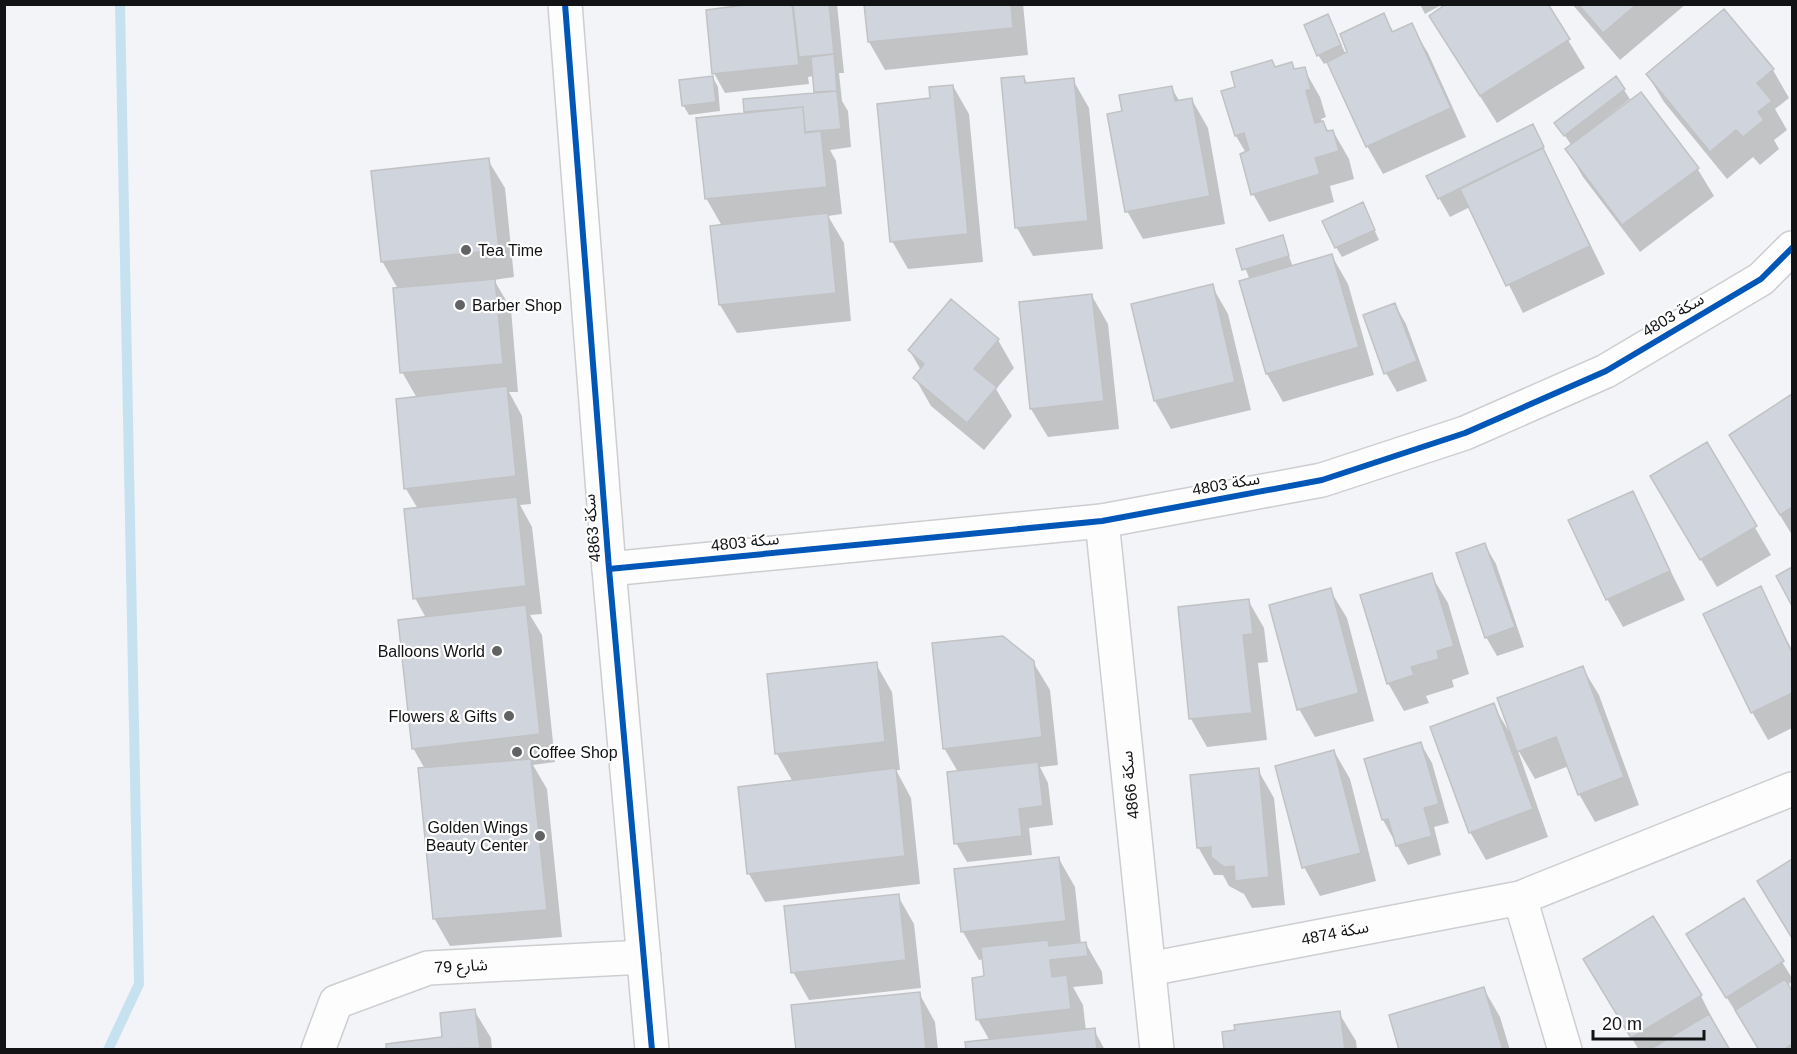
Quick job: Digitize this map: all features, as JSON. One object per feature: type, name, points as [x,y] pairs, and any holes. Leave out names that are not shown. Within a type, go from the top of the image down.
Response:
[{"type":"street","name":"سكة 4863","points":[[565,4],[609,569],[652,1050]]},
{"type":"street","name":"سكة 4803","points":[[609,569],[1102,521],[1322,480],[1465,433],[1606,371],[1761,279],[1792,248]]},
{"type":"street","name":"سكة 4866","points":[[1102,521],[1157,1050]]},
{"type":"street","name":"سكة 4874","points":[[1149,969],[1520,898],[1792,789]]},
{"type":"street","points":[[1520,898],[1565,1050]]},
{"type":"street","name":"79 شارع","points":[[318,1050],[336,1002],[428,968],[644,957]]},
{"type":"building","points":[[753,4],[792,4],[799,65],[712,74],[706,10]]},
{"type":"building","points":[[793,4],[829,4],[834,54],[799,57]]},
{"type":"building","points":[[864,4],[1011,4],[1013,28],[868,42]]},
{"type":"building","points":[[1446,4],[1548,4],[1570,39],[1480,96],[1429,16]]},
{"type":"building","points":[[1578,4],[1637,4],[1603,33]]},
{"type":"building","points":[[1724,9],[1774,69],[1757,83],[1772,101],[1758,112],[1764,120],[1743,137],[1736,130],[1710,152],[1646,74]]},
{"type":"building","points":[[1384,13],[1392,32],[1412,23],[1451,108],[1366,147],[1327,62],[1347,52],[1340,34]]},
{"type":"building","points":[[1328,14],[1341,45],[1317,56],[1304,25]]},
{"type":"building","points":[[834,54],[837,91],[814,92],[811,57]]},
{"type":"building","points":[[1272,60],[1275,67],[1292,62],[1294,69],[1305,67],[1311,89],[1306,91],[1315,123],[1323,121],[1327,131],[1333,130],[1339,151],[1315,158],[1320,174],[1251,195],[1240,154],[1249,150],[1244,133],[1235,136],[1221,91],[1235,87],[1231,72]]},
{"type":"building","points":[[713,76],[716,102],[682,106],[679,80]]},
{"type":"building","points":[[1024,76],[1025,83],[1074,78],[1088,221],[1015,228],[1001,78]]},
{"type":"building","points":[[1616,76],[1625,89],[1564,136],[1554,123]]},
{"type":"building","points":[[953,85],[968,234],[890,242],[877,104],[930,98],[929,87]]},
{"type":"building","points":[[1172,86],[1175,101],[1192,98],[1210,196],[1125,212],[1107,114],[1122,111],[1119,95]]},
{"type":"building","points":[[837,91],[841,129],[805,132],[803,107],[744,112],[743,99]]},
{"type":"building","points":[[1641,92],[1699,168],[1622,225],[1565,149]]},
{"type":"building","points":[[803,107],[805,133],[821,131],[827,187],[705,199],[696,118]]},
{"type":"building","points":[[1533,124],[1544,147],[1438,199],[1426,176]]},
{"type":"building","points":[[1543,148],[1590,246],[1506,286],[1460,189]]},
{"type":"building","points":[[489,158],[499,250],[381,262],[371,171]]},
{"type":"building","points":[[1363,202],[1375,230],[1335,248],[1322,221]]},
{"type":"building","points":[[828,213],[836,293],[719,305],[710,226]]},
{"type":"building","points":[[1283,235],[1289,256],[1242,270],[1236,249]]},
{"type":"building","points":[[1332,254],[1359,347],[1266,374],[1239,281]]},
{"type":"building","points":[[495,279],[503,364],[400,373],[393,288]]},
{"type":"building","points":[[1213,284],[1235,382],[1154,401],[1131,304]]},
{"type":"building","points":[[1092,294],[1104,401],[1030,409],[1019,302]]},
{"type":"building","points":[[951,299],[999,339],[974,369],[997,387],[967,423],[913,378],[924,364],[908,350]]},
{"type":"building","points":[[1395,303],[1417,361],[1384,374],[1363,315]]},
{"type":"building","points":[[507,386],[516,476],[404,489],[396,399]]},
{"type":"building","points":[[1792,394],[1792,507],[1780,515],[1729,435]]},
{"type":"building","points":[[1707,442],[1757,526],[1700,560],[1650,476]]},
{"type":"building","points":[[1633,491],[1670,571],[1606,600],[1568,520]]},
{"type":"building","points":[[517,497],[526,586],[413,599],[404,509]]},
{"type":"building","points":[[1485,543],[1515,627],[1485,638],[1456,553]]},
{"type":"building","points":[[1792,567],[1792,606],[1776,576]]},
{"type":"building","points":[[1432,573],[1454,646],[1437,651],[1439,659],[1411,667],[1414,675],[1387,684],[1360,595]]},
{"type":"building","points":[[1761,586],[1792,653],[1792,693],[1751,713],[1703,614]]},
{"type":"building","points":[[1331,588],[1359,693],[1297,710],[1269,605]]},
{"type":"building","points":[[1249,599],[1253,634],[1243,635],[1252,713],[1189,719],[1178,607]]},
{"type":"building","points":[[526,605],[540,734],[412,749],[398,620]]},
{"type":"building","points":[[1003,636],[1034,661],[1042,737],[943,749],[932,643]]},
{"type":"building","points":[[877,662],[885,742],[775,754],[767,674]]},
{"type":"building","points":[[1583,666],[1624,777],[1578,795],[1556,737],[1517,752],[1497,698]]},
{"type":"building","points":[[1494,703],[1533,809],[1469,833],[1430,727]]},
{"type":"building","points":[[1421,742],[1439,804],[1424,808],[1432,836],[1396,846],[1388,819],[1382,820],[1364,759]]},
{"type":"building","points":[[1334,750],[1361,853],[1302,868],[1275,766]]},
{"type":"building","points":[[531,759],[547,910],[433,919],[418,768]]},
{"type":"building","points":[[1038,762],[1043,806],[1019,809],[1022,836],[954,844],[947,772]]},
{"type":"building","points":[[896,768],[905,856],[747,874],[738,787]]},
{"type":"building","points":[[1259,768],[1269,877],[1235,881],[1234,866],[1224,867],[1211,857],[1211,847],[1197,848],[1190,775]]},
{"type":"building","points":[[1059,857],[1066,921],[961,932],[954,869]]},
{"type":"building","points":[[1792,859],[1792,938],[1757,881]]},
{"type":"building","points":[[899,894],[906,960],[791,973],[784,906]]},
{"type":"building","points":[[1744,898],[1784,961],[1726,998],[1686,934]]},
{"type":"building","points":[[1653,916],[1702,995],[1631,1038],[1583,959]]},
{"type":"building","points":[[1048,940],[1049,946],[1086,942],[1088,956],[1050,960],[1052,977],[1067,975],[1071,1009],[976,1020],[972,978],[984,976],[981,947]]},
{"type":"building","points":[[1785,979],[1792,991],[1792,1044],[1783,1050],[1759,1050],[1735,1010]]},
{"type":"building","points":[[1484,987],[1503,1050],[1399,1050],[1389,1015]]},
{"type":"building","points":[[920,992],[926,1050],[796,1050],[791,1005]]},
{"type":"building","points":[[475,1009],[480,1048],[386,1050],[386,1044],[442,1037],[440,1013]]},
{"type":"building","points":[[1340,1011],[1345,1050],[1224,1050],[1222,1032],[1235,1030],[1234,1025]]},
{"type":"building","points":[[1709,1014],[1730,1050],[1649,1050]]},
{"type":"building","points":[[1095,1028],[1097,1050],[966,1050],[965,1042]]},
{"type":"waterway","points":[[108,1050],[139,984],[120,4]]},
{"type":"cycle path","points":[[565,4],[609,569],[652,1050]]},
{"type":"cycle path","points":[[609,569],[1102,521],[1322,480],[1465,433],[1606,371],[1761,279],[1792,248]]},
{"type":"place","name":"Tea Time","points":[[466,250]]},
{"type":"place","name":"Barber Shop","points":[[460,305]]},
{"type":"place","name":"Balloons World","points":[[497,651]]},
{"type":"place","name":"Flowers & Gifts","points":[[509,716]]},
{"type":"place","name":"Coffee Shop","points":[[517,752]]},
{"type":"place","name":"Golden Wings Beauty Center","points":[[540,836]]}]
